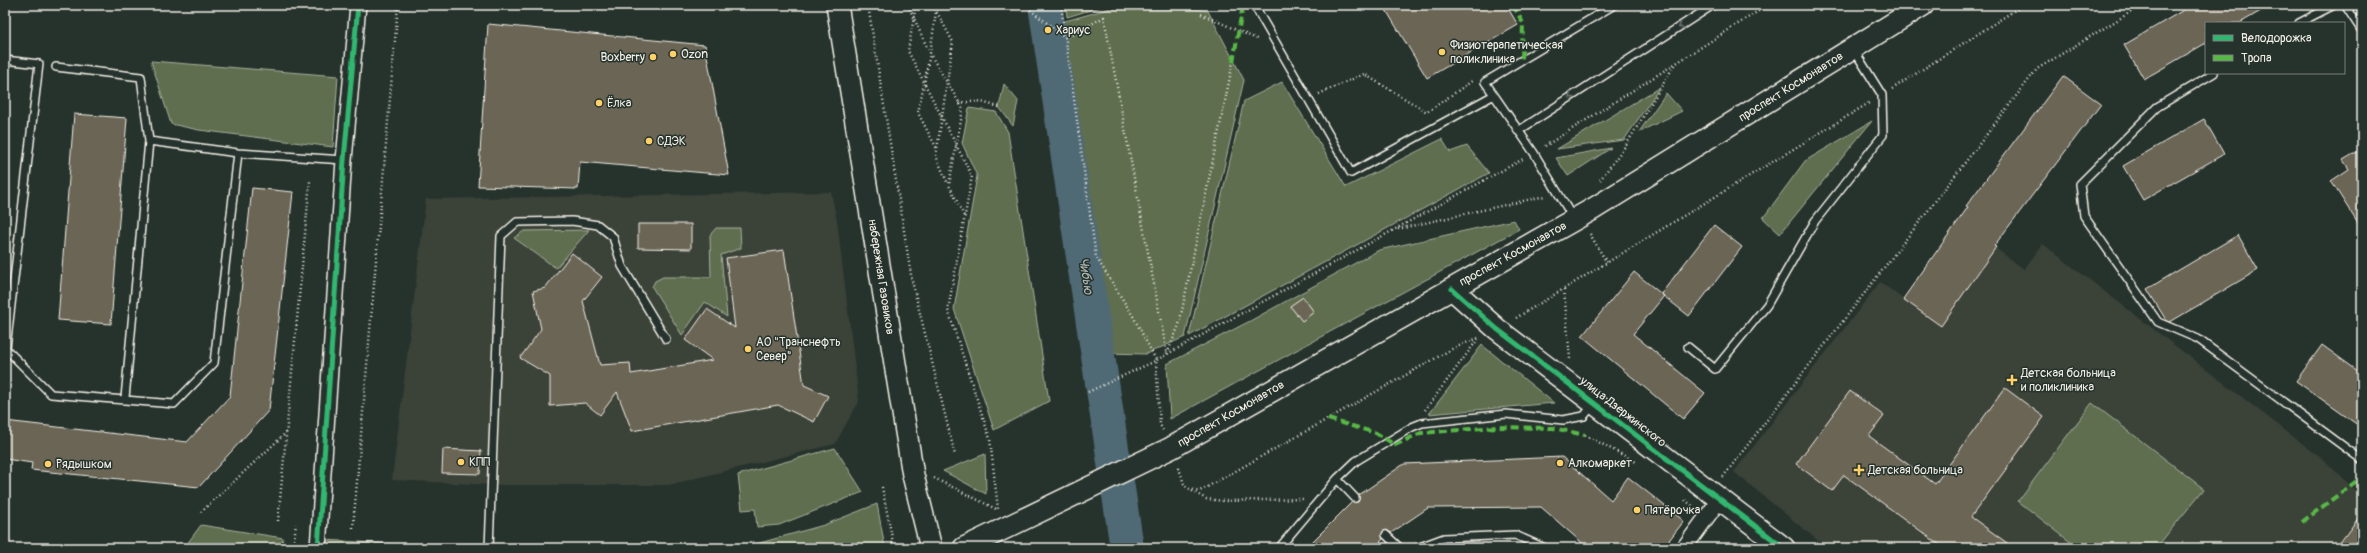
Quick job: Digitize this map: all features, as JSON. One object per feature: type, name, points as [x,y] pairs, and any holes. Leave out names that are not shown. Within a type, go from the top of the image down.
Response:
[{"type":"main road","name":"набережная Газовиков","points":[[837,5],[913,475],[932,548]]},
{"type":"main road","name":"проспект Космонавтов","points":[[964,548],[1002,531],[1162,451],[1171,448],[1574,220],[1923,5]]},
{"type":"main road","name":"улица Дзержинского","points":[[1452,289],[1498,329],[1595,402],[1721,489],[1784,548]]},
{"type":"street","points":[[318,548],[344,160],[358,5]]},
{"type":"street","points":[[1684,548],[1721,489]]},
{"type":"lane","points":[[1254,5],[1351,173],[1494,95]]},
{"type":"lane","points":[[1574,220],[1534,153],[1485,82],[1614,5]]},
{"type":"lane","points":[[1518,131],[1713,5]]},
{"type":"lane","points":[[2301,22],[2334,5]]},
{"type":"lane","points":[[2345,5],[2362,31]]},
{"type":"lane","points":[[1688,347],[1715,368],[1767,305],[1815,221],[1883,135],[1882,95],[1853,48]]},
{"type":"lane","points":[[5,60],[39,64],[6,348],[51,394],[125,398],[174,404],[214,363],[238,153]]},
{"type":"lane","points":[[56,67],[142,77],[149,142],[125,398]]},
{"type":"lane","points":[[2212,74],[2157,107],[2080,184],[2084,216],[2158,322],[2198,339],[2362,460]]},
{"type":"lane","points":[[149,142],[238,153],[344,160]]},
{"type":"lane","points":[[489,548],[501,236],[517,222],[572,221],[598,225],[613,237],[622,266],[666,339]]},
{"type":"lane","points":[[1279,548],[1336,479],[1356,462],[1412,427],[1422,423],[1506,414],[1562,420],[1584,416],[1595,402]]},
{"type":"lane","points":[[1336,479],[1355,498]]},
{"type":"lane","points":[[1386,535],[1400,548]]},
{"type":"lane","points":[[1417,548],[1444,538],[1516,535],[1545,548]]},
{"type":"path","points":[[353,528],[398,5]]},
{"type":"path","points":[[868,5],[912,281],[955,455]]},
{"type":"path","points":[[908,5],[930,54],[963,109],[949,185]]},
{"type":"path","points":[[916,5],[908,51],[972,176],[948,310],[990,438],[998,510],[1002,531]]},
{"type":"path","points":[[933,5],[953,42],[948,84],[936,156],[964,216]]},
{"type":"path","points":[[937,5],[930,54],[918,114],[937,150]]},
{"type":"path","points":[[1024,5],[1066,38]]},
{"type":"path","points":[[1061,5],[1096,257],[1133,316],[1155,361],[1160,425]]},
{"type":"path","points":[[1088,392],[1155,361],[1534,153],[1768,5]]},
{"type":"path","points":[[1498,329],[1882,95],[2023,5]]},
{"type":"path","points":[[1721,489],[2037,69],[2142,5]]},
{"type":"path","points":[[1201,14],[1280,49]]},
{"type":"path","points":[[1066,38],[1104,18],[1167,354]]},
{"type":"path","points":[[1167,354],[1179,325],[1234,62]]},
{"type":"path","points":[[1599,181],[1626,145],[1675,63]]},
{"type":"path","points":[[1317,94],[1364,74],[1427,112],[1478,77]]},
{"type":"path","points":[[959,103],[978,101],[999,107]]},
{"type":"path","points":[[278,521],[310,181]]},
{"type":"path","points":[[1393,230],[1551,195]]},
{"type":"path","points":[[1190,490],[1200,491],[1452,349],[1480,337],[1412,427]]},
{"type":"path","points":[[201,512],[287,432]]},
{"type":"path","points":[[1172,470],[1178,468],[1184,486],[1206,499],[1224,501],[1319,499]]},
{"type":"path","points":[[928,475],[998,510]]},
{"type":"path","points":[[882,487],[894,548]]},
{"type":"path","points":[[293,548],[296,524]]},
{"type":"shaded area","points":[[831,192],[837,221],[859,401],[835,444],[668,485],[492,485],[392,480],[426,199]]},
{"type":"shaded area","name":"Детская больница и поликлиника","points":[[1958,221],[2024,269],[2043,244],[2325,461],[2362,497],[2362,513],[2336,548],[1827,548],[1734,472],[1880,282],[1903,299]]},
{"type":"green space","points":[[1066,5],[1107,5],[1067,17]]},
{"type":"green space","points":[[1122,5],[1160,5],[1208,11],[1244,80],[1185,337],[1146,354],[1106,353],[1069,113],[1058,23]]},
{"type":"green space","points":[[151,61],[338,76],[333,147],[199,130],[171,124]]},
{"type":"green space","points":[[1282,82],[1346,187],[1442,139],[1450,152],[1467,146],[1489,173],[1189,336],[1244,101]]},
{"type":"green space","points":[[1004,84],[1018,101],[1013,126],[999,107]]},
{"type":"green space","points":[[1660,87],[1624,140],[1557,149]]},
{"type":"green space","points":[[1666,93],[1682,111],[1639,132]]},
{"type":"green space","points":[[969,108],[996,112],[1008,132],[1049,401],[994,430],[954,309],[977,176],[962,143]]},
{"type":"green space","points":[[1872,121],[1780,234],[1763,218],[1805,161]]},
{"type":"green space","points":[[1611,148],[1568,176],[1556,158]]},
{"type":"green space","points":[[1514,220],[1519,229],[1170,419],[1167,364],[1250,321],[1379,250]]},
{"type":"green space","points":[[716,228],[740,228],[741,248],[721,255],[727,317],[705,302],[682,335],[652,287],[655,281],[663,277],[711,277],[710,235]]},
{"type":"green space","points":[[589,230],[556,268],[514,238],[524,231]]},
{"type":"green space","points":[[1482,345],[1554,403],[1429,414]]},
{"type":"green space","points":[[2092,403],[2204,489],[2156,548],[2078,548],[2018,501]]},
{"type":"green space","points":[[835,448],[863,492],[779,525],[757,527],[755,509],[742,510],[738,475]]},
{"type":"green space","points":[[985,454],[986,494],[943,471]]},
{"type":"green space","points":[[877,504],[885,548],[742,548],[824,525]]},
{"type":"green space","points":[[201,525],[283,538],[281,548],[184,548]]},
{"type":"green space","points":[[325,540],[455,548],[324,548]]},
{"type":"building","name":"Физиотерапетическая поликлиника","points":[[1383,5],[1506,5],[1518,25],[1427,78]]},
{"type":"building","points":[[2192,5],[2271,5],[2242,22],[2205,22],[2205,44],[2144,79],[2124,45]]},
{"type":"building","name":"Ёлка","points":[[488,24],[705,45],[729,175],[580,162],[578,189],[478,186]]},
{"type":"building","points":[[2063,76],[2101,104],[1994,246],[1996,247],[1941,326],[1903,299],[1968,207],[1966,206]]},
{"type":"building","points":[[74,114],[127,118],[111,324],[58,320]]},
{"type":"building","points":[[2204,119],[2224,154],[2143,200],[2123,166]]},
{"type":"building","points":[[2362,149],[2362,230],[2331,181],[2349,169],[2343,160]]},
{"type":"building","points":[[252,188],[293,192],[269,410],[199,487],[31,470],[32,463],[5,459],[5,421],[187,442],[230,396]]},
{"type":"building","points":[[638,224],[691,224],[691,249],[638,248]]},
{"type":"building","points":[[1714,225],[1742,247],[1689,316],[1661,294]]},
{"type":"building","points":[[2238,235],[2258,270],[2170,322],[2166,320],[2147,289]]},
{"type":"building","name":"АО \"Транснефть Север\"","points":[[784,250],[804,385],[828,396],[814,422],[778,405],[632,431],[617,392],[600,415],[585,403],[550,406],[550,376],[520,358],[541,329],[533,291],[545,288],[572,253],[602,277],[583,301],[600,365],[630,363],[631,374],[713,360],[685,340],[707,309],[735,328],[726,258]]},
{"type":"building","points":[[1634,272],[1664,296],[1633,334],[1705,393],[1683,419],[1582,336]]},
{"type":"building","points":[[1303,297],[1314,312],[1302,321],[1290,306]]},
{"type":"building","points":[[2322,345],[2362,374],[2362,428],[2296,381]]},
{"type":"building","name":"Детская больница","points":[[2005,388],[2044,417],[1971,517],[2014,548],[1944,548],[1844,475],[1832,491],[1796,464],[1850,391],[1884,416],[1869,436],[1935,484]]},
{"type":"building","name":"КПП","points":[[443,449],[481,451],[480,474],[442,473]]},
{"type":"building","points":[[1562,457],[1611,500],[1628,477],[1684,521],[1663,548],[1588,548],[1541,507],[1428,508],[1391,533],[1387,530],[1383,531],[1383,539],[1374,548],[1306,548],[1352,502],[1358,502],[1359,495],[1404,464]]},
{"type":"building","points":[[2362,513],[2362,548],[2336,548]]},
{"type":"waterway","name":"Чибью","points":[[1045,5],[1127,548]]},
{"type":"marked path","points":[[1233,62],[1243,5]]},
{"type":"marked path","points":[[1513,5],[1523,23],[1522,60]]},
{"type":"marked path","points":[[1328,419],[1376,433],[1395,445],[1421,433],[1496,427],[1553,428],[1585,435]]},
{"type":"marked path","points":[[2302,522],[2362,477]]},
{"type":"cycle path","points":[[318,548],[344,160],[358,5]]},
{"type":"cycle path","points":[[1452,289],[1497,329],[1784,548]]},
{"type":"place","name":"Хариус","points":[[1048,30]]},
{"type":"place","name":"Физиотерапетическая поликлиника","points":[[1442,52]]},
{"type":"place","name":"Ozon","points":[[673,54]]},
{"type":"place","name":"Boxberry","points":[[653,57]]},
{"type":"place","name":"Ёлка","points":[[599,103]]},
{"type":"place","name":"СДЭК","points":[[649,141]]},
{"type":"place","name":"АО \"Транснефть Север\"","points":[[748,349]]},
{"type":"place","name":"Детская больница и поликлиника","points":[[2012,380]]},
{"type":"place","name":"КПП","points":[[461,462]]},
{"type":"place","name":"Алкомаркет","points":[[1560,463]]},
{"type":"place","name":"Рядышком","points":[[48,464]]},
{"type":"place","name":"Детская больница","points":[[1859,470]]},
{"type":"place","name":"Пятёрочка","points":[[1637,510]]}]
